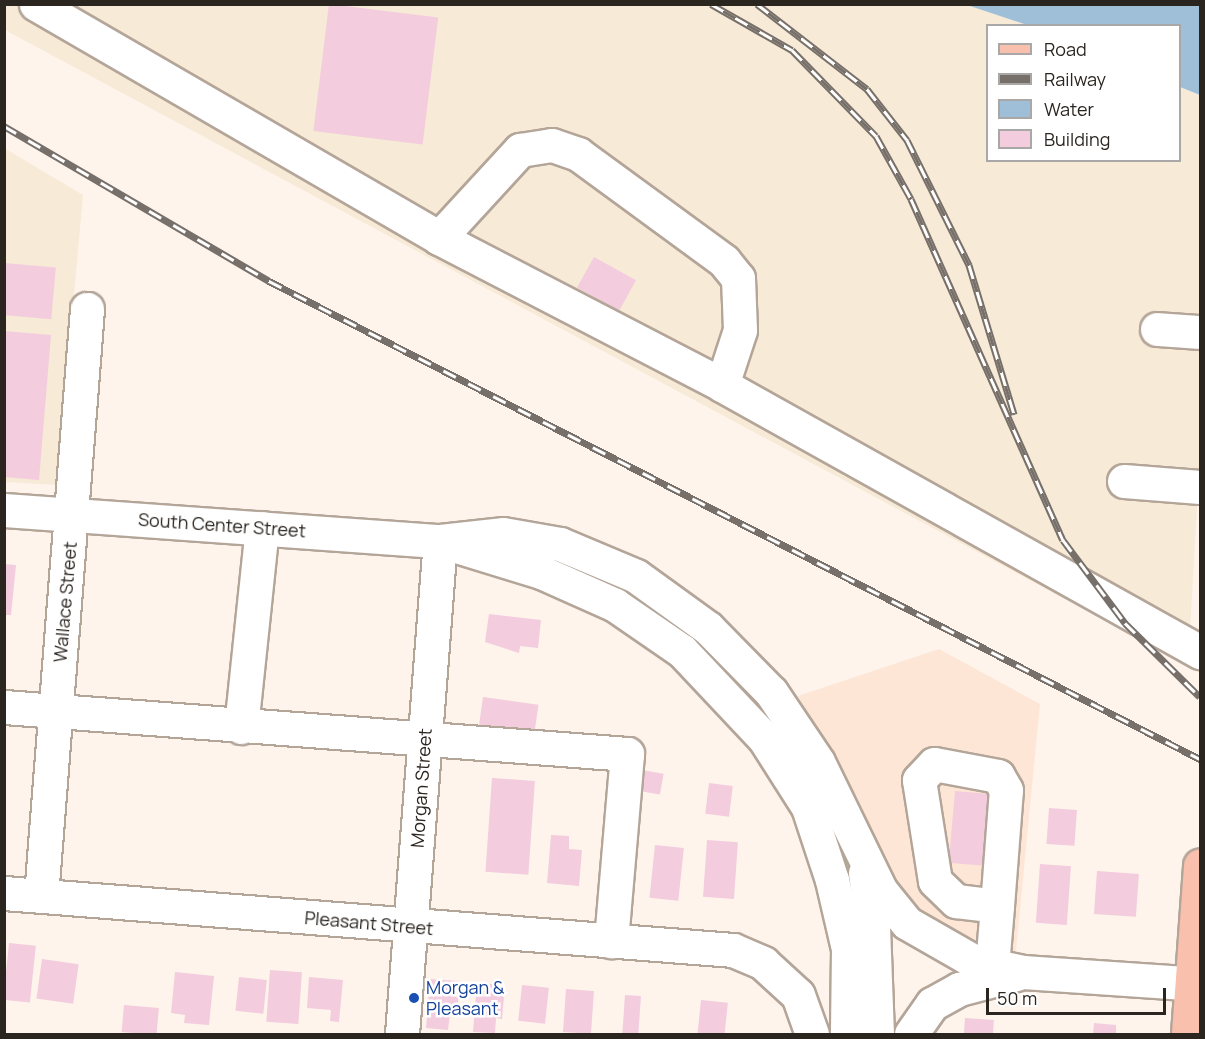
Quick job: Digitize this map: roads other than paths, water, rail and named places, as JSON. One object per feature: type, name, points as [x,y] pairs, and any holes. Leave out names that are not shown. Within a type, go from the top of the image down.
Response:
[{"type":"main road","points":[[1188,1035],[1196,984],[1200,865]]},
{"type":"street","points":[[36,4],[439,238],[722,385],[1097,590],[1200,652]]},
{"type":"street","points":[[439,238],[520,150],[552,145],[578,154],[724,261],[738,278],[740,330],[722,385]]},
{"type":"street","name":"Wallace Street","points":[[40,896],[87,309]]},
{"type":"street","points":[[1157,328],[1200,332]]},
{"type":"street","points":[[1124,481],[1200,487]]},
{"type":"street","name":"South Center Street","points":[[4,510],[440,541]]},
{"type":"street","points":[[241,727],[262,528]]},
{"type":"street","points":[[440,541],[503,534],[560,544],[636,576],[708,628],[771,692],[818,762],[881,891],[907,923],[992,966],[1023,972],[1196,984]]},
{"type":"street","points":[[440,541],[541,572],[615,605],[682,651],[764,738],[808,807],[832,880],[848,949],[847,1035]]},
{"type":"street","name":"Morgan Street","points":[[402,1035],[440,541]]},
{"type":"street","points":[[4,707],[424,742],[627,754],[611,941]]},
{"type":"street","points":[[862,854],[873,926],[877,1035]]},
{"type":"street","name":"Pleasant Street","points":[[4,892],[410,927],[733,950],[763,963],[798,995],[812,1035]]},
{"type":"street","points":[[992,966],[997,906]]},
{"type":"street","points":[[911,1035],[941,999],[1023,972]]},
{"type":"water","points":[[967,5],[1200,5],[1200,95],[1181,87],[1181,24],[1024,24]]},
{"type":"railway","points":[[711,4],[792,50],[876,136],[911,199],[1063,540],[1125,623],[1200,697]]},
{"type":"railway","points":[[757,4],[867,89],[907,140],[969,265],[1014,414]]},
{"type":"railway","points":[[4,126],[269,281],[1200,759]]},
{"type":"place","name":"Morgan & Pleasant","points":[[414,998]]}]
